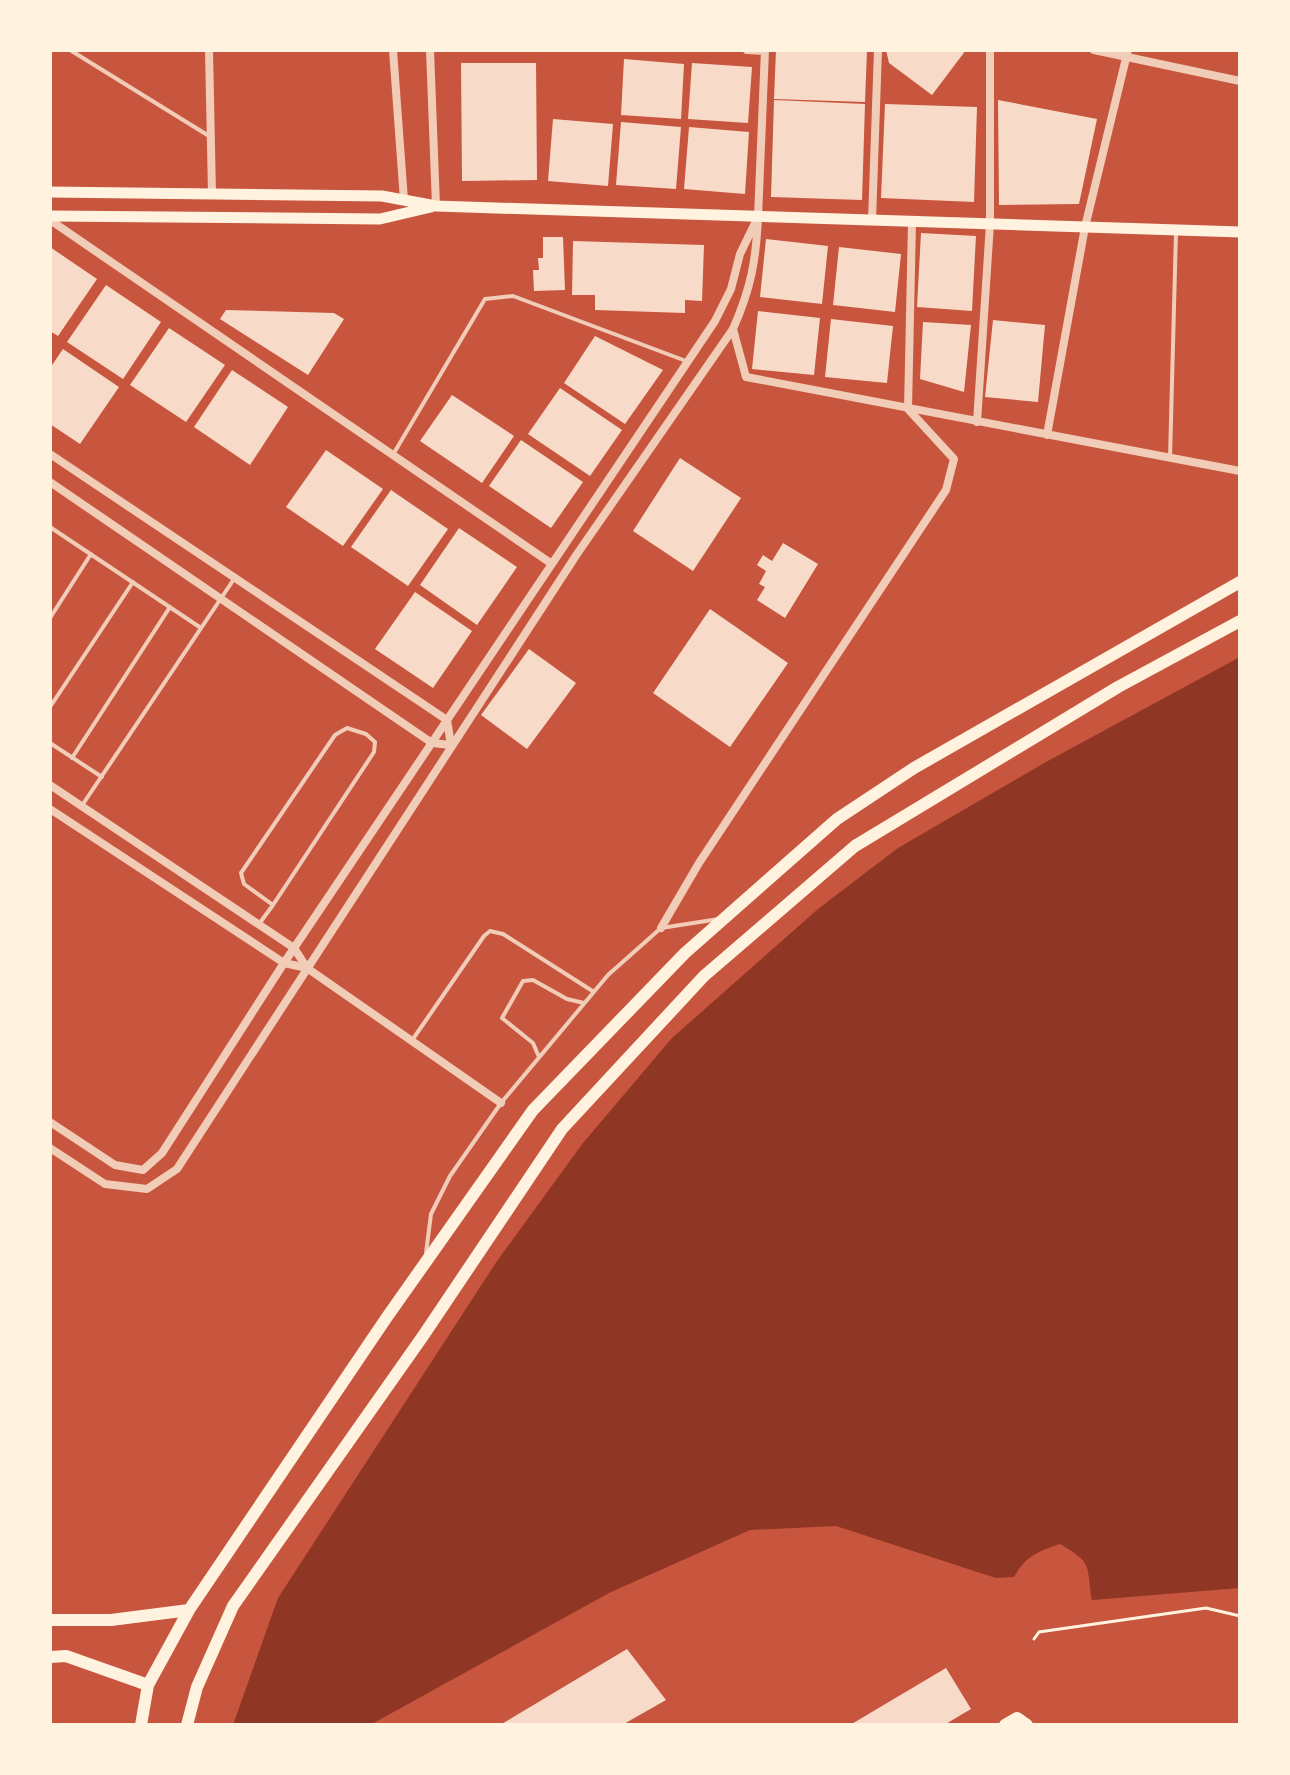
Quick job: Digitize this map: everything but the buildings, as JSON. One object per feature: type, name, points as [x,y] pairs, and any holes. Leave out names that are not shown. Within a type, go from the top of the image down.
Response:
[{"type":"main road","points":[[50,192],[382,196],[436,206],[1240,232]]},
{"type":"main road","points":[[50,218],[380,219],[436,206]]},
{"type":"main road","points":[[141,1725],[148,1685],[189,1610],[533,1110],[685,953],[837,819],[914,768],[1240,582]]},
{"type":"main road","points":[[187,1725],[197,1687],[233,1606],[423,1336],[562,1129],[704,976],[855,846],[1118,687],[1240,621]]},
{"type":"main road","points":[[50,1620],[111,1620],[189,1610]]},
{"type":"main road","points":[[50,1657],[66,1656],[148,1685]]},
{"type":"main road","points":[[1005,1725],[1017,1718],[1027,1725]]},
{"type":"street","points":[[209,50],[212,194]]},
{"type":"street","points":[[393,50],[404,200]]},
{"type":"street","points":[[430,50],[436,206]]},
{"type":"street","points":[[50,1148],[105,1184],[147,1189],[177,1169],[577,554],[733,329],[748,293],[756,255],[758,217],[765,50],[747,50]]},
{"type":"street","points":[[872,220],[878,50]]},
{"type":"street","points":[[977,422],[990,224],[990,50]]},
{"type":"street","points":[[1094,50],[1128,54],[1240,81]]},
{"type":"street","points":[[1047,435],[1085,227],[1128,54]]},
{"type":"street","points":[[50,1122],[115,1165],[143,1170],[162,1153],[284,963],[715,321],[731,289],[740,254],[758,217]]},
{"type":"street","points":[[50,218],[552,564]]},
{"type":"street","points":[[661,928],[699,863],[946,490],[954,459],[908,409],[912,222]]},
{"type":"street","points":[[733,329],[746,377],[1240,471]]},
{"type":"street","points":[[50,454],[447,720],[451,745]]},
{"type":"street","points":[[50,482],[432,743],[451,745]]},
{"type":"street","points":[[50,785],[294,948],[307,968],[501,1103]]},
{"type":"street","points":[[50,809],[284,963],[307,968]]},
{"type":"lane","points":[[70,50],[211,138]]},
{"type":"lane","points":[[1170,458],[1176,230]]},
{"type":"lane","points":[[392,455],[485,299],[513,296],[688,362]]},
{"type":"lane","points":[[50,527],[201,628]]},
{"type":"lane","points":[[50,618],[91,554]]},
{"type":"lane","points":[[82,806],[235,578]]},
{"type":"lane","points":[[50,707],[133,582]]},
{"type":"lane","points":[[72,758],[170,607]]},
{"type":"lane","points":[[259,925],[273,905],[374,752],[375,742],[366,734],[347,728],[335,735],[241,873],[244,884],[273,905]]},
{"type":"lane","points":[[50,743],[102,777]]},
{"type":"lane","points":[[425,1263],[431,1214],[450,1176],[501,1103],[608,975],[661,928],[725,917]]},
{"type":"lane","points":[[412,1041],[490,931],[503,934],[594,992]]},
{"type":"lane","points":[[539,1058],[533,1043],[502,1018],[523,981],[533,980],[567,999],[584,1003]]},
{"type":"path","points":[[1034,1639],[1039,1632],[1206,1608],[1240,1616]]},
{"type":"shaded area","points":[[1240,657],[1240,1588],[1092,1600],[1086,1566],[1078,1556],[1060,1544],[1033,1556],[1014,1577],[996,1578],[836,1526],[750,1530],[609,1593],[370,1725],[233,1725],[278,1598],[497,1261],[583,1143],[672,1038],[818,909],[898,848],[1046,762]]}]
